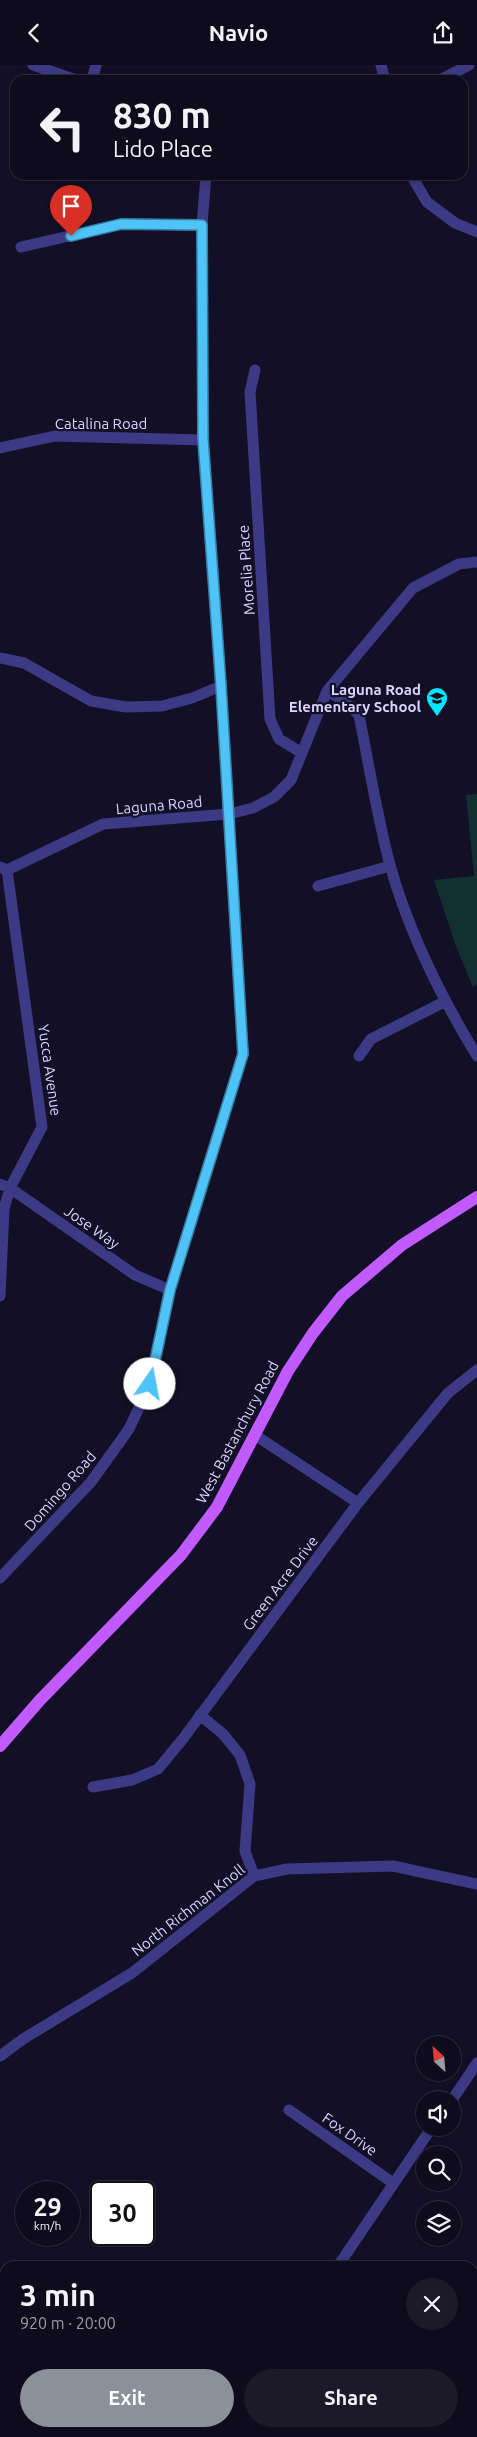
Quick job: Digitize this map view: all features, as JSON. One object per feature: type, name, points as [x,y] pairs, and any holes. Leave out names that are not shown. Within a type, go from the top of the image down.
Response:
[{"type":"main road","name":"West Bastanchury Road","points":[[0,1746],[40,1700],[181,1555],[217,1507],[288,1371],[313,1333],[342,1297],[402,1245],[477,1197]]},
{"type":"street","points":[[34,65],[62,75]]},
{"type":"street","points":[[450,75],[469,65]]},
{"type":"street","name":"Domingo Road","points":[[0,1578],[91,1482],[129,1429],[150,1384],[170,1290],[243,1054],[221,686],[203,439],[202,225],[206,180]]},
{"type":"street","points":[[414,180],[427,202],[455,223],[477,232]]},
{"type":"street","points":[[21,247],[121,224],[202,225]]},
{"type":"street","name":"Morelia Place","points":[[255,370],[250,392],[270,719],[279,739],[302,753]]},
{"type":"street","name":"Catalina Road","points":[[0,448],[55,435],[203,439]]},
{"type":"street","name":"Laguna Road","points":[[4,868],[103,824],[229,814],[254,808],[274,797],[291,780],[327,691],[413,587],[459,565],[477,562]]},
{"type":"street","points":[[0,659],[24,663],[92,701],[126,707],[162,706],[192,698],[221,686]]},
{"type":"street","points":[[327,691],[343,700],[359,715],[390,866],[415,936],[444,1002],[477,1056]]},
{"type":"street","points":[[318,886],[390,866]]},
{"type":"street","name":"Yucca Avenue","points":[[0,1297],[5,1186],[42,1127],[4,868]]},
{"type":"street","points":[[359,1056],[371,1039],[444,1002]]},
{"type":"street","name":"Jose Way","points":[[5,1186],[135,1275],[170,1290]]},
{"type":"street","name":"Green Acre Drive","points":[[93,1787],[132,1780],[158,1769],[358,1503],[448,1393],[477,1370]]},
{"type":"street","points":[[255,1435],[358,1503]]},
{"type":"street","points":[[200,1715],[223,1734],[240,1755],[250,1784],[245,1851],[254,1876]]},
{"type":"street","name":"North Richman Knoll","points":[[0,2056],[22,2039],[132,1973],[254,1876],[286,1869],[393,1866],[477,1884]]},
{"type":"street","points":[[458,2091],[477,2063]]},
{"type":"street","name":"Fox Drive","points":[[289,2109],[393,2183]]},
{"type":"street","points":[[341,2261],[426,2136]]},
{"type":"green space","points":[[477,794],[477,984],[473,987],[455,944],[434,880],[474,876],[466,795]]},
{"type":"place","name":"Laguna Road Elementary School","points":[[437,717]]},
{"type":"route","points":[[71,236],[121,224],[202,225],[203,439],[221,686],[243,1054],[170,1290],[150,1384]]}]
